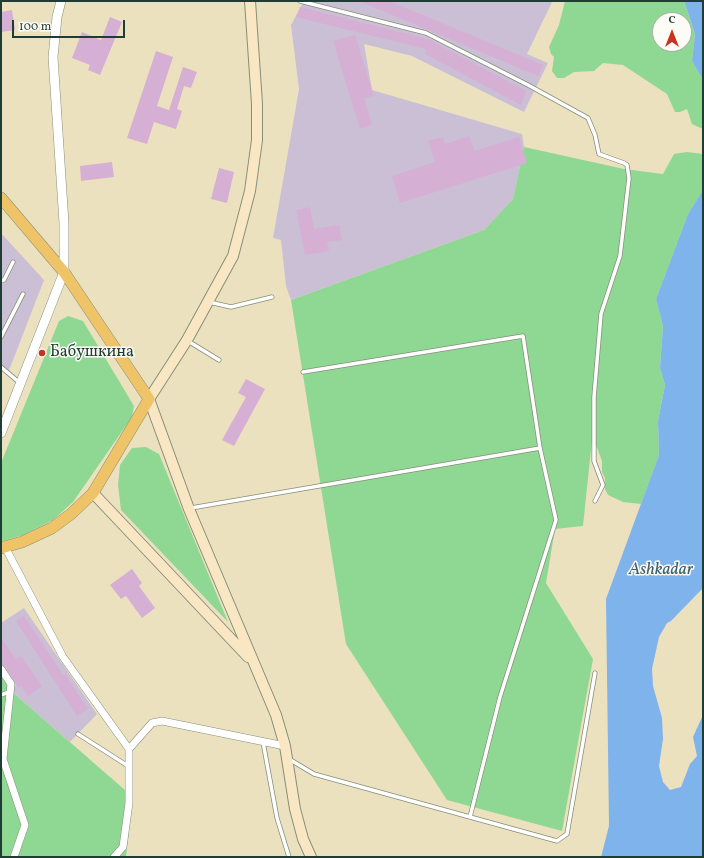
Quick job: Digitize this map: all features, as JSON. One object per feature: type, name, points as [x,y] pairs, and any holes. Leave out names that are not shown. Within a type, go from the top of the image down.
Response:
[{"type":"main road","points":[[2,547],[22,542],[52,528],[71,514],[93,493],[187,340],[233,256],[250,191],[257,140],[257,104],[250,1]]},
{"type":"main road","points":[[1,198],[64,272],[149,400],[190,509],[252,662],[276,716],[286,746],[295,809],[303,839],[311,857]]},
{"type":"main road","points":[[93,493],[252,662]]},
{"type":"street","points":[[1,433],[64,272],[64,222],[53,57],[57,17],[61,1]]},
{"type":"street","points":[[2,547],[63,657],[129,749],[129,804],[123,847],[114,857]]},
{"type":"street","points":[[1,669],[11,684],[2,760],[25,825],[14,857]]},
{"type":"street","points":[[129,749],[152,723],[162,721],[286,746]]},
{"type":"lane","points":[[300,1],[426,33],[528,85],[588,118],[595,135],[600,154],[627,165],[629,178],[620,256],[601,314],[594,397],[594,461],[603,485],[595,501]]},
{"type":"lane","points":[[1,281],[4,280],[13,262]]},
{"type":"lane","points":[[1,337],[23,294]]},
{"type":"lane","points":[[208,302],[231,307],[272,296]]},
{"type":"lane","points":[[303,372],[524,336],[540,448],[556,520],[500,697],[470,817]]},
{"type":"lane","points":[[187,340],[219,360]]},
{"type":"lane","points":[[1,367],[20,383]]},
{"type":"lane","points":[[190,509],[244,498],[540,448]]},
{"type":"lane","points":[[288,759],[314,774],[557,841],[567,834],[596,673]]},
{"type":"lane","points":[[1,695],[10,691]]},
{"type":"lane","points":[[78,734],[129,766]]},
{"type":"lane","points":[[263,742],[277,818],[289,857]]},
{"type":"shaded area","points":[[304,1],[552,2],[527,54],[548,63],[524,112],[412,56],[364,44],[372,90],[522,134],[524,147],[513,199],[484,230],[291,300],[286,286],[281,240],[273,238],[299,89],[291,25]]},
{"type":"shaded area","points":[[1,233],[44,280],[8,373],[1,371]]},
{"type":"shaded area","points":[[24,608],[97,714],[70,742],[10,690],[1,676],[1,623]]},
{"type":"green space","points":[[565,1],[684,1],[688,12],[652,12],[652,52],[692,52],[692,25],[695,34],[692,61],[703,80],[703,129],[692,124],[687,109],[680,112],[675,112],[667,94],[623,65],[603,63],[594,71],[574,72],[564,78],[557,78],[552,71],[554,57],[551,54],[549,47],[559,25]]},
{"type":"green space","points":[[524,147],[624,169],[663,174],[674,154],[687,152],[703,154],[703,190],[688,214],[656,299],[663,326],[660,368],[665,385],[658,421],[659,455],[641,504],[623,502],[608,495],[605,489],[605,478],[602,472],[602,461],[596,445],[592,440],[583,526],[555,529],[546,583],[593,659],[562,831],[447,800],[346,644],[291,300],[484,230],[513,199]]},
{"type":"green space","points":[[68,316],[83,321],[134,406],[132,417],[73,502],[53,520],[23,535],[3,541],[1,540],[1,463],[59,321]]},
{"type":"green space","points":[[146,447],[159,454],[228,622],[121,510],[118,485],[120,465],[132,448]]},
{"type":"green space","points":[[1,676],[10,690],[133,797],[126,857],[1,857]]},
{"type":"water","points":[[684,1],[703,1],[703,80],[692,61],[695,34],[692,25],[692,12],[688,12]]},
{"type":"water","name":"Ashkadar","points":[[703,190],[703,588],[671,621],[667,623],[659,637],[652,669],[653,686],[662,718],[663,739],[659,766],[663,782],[670,790],[681,787],[690,764],[697,756],[693,737],[703,715],[703,857],[601,857],[609,826],[606,599],[659,455],[658,421],[665,385],[660,368],[663,326],[656,299],[688,214]]},
{"type":"building","points":[[359,1],[389,1],[543,65],[538,76]]},
{"type":"building","points":[[300,7],[428,39],[526,91],[521,105],[425,54],[426,49],[296,17]]},
{"type":"building","points":[[12,10],[15,30],[1,32],[1,12]]},
{"type":"building","points":[[110,17],[122,22],[100,75],[88,70],[90,65],[72,58],[82,32],[101,40]]},
{"type":"building","points":[[355,35],[374,96],[364,98],[372,125],[360,129],[333,41]]},
{"type":"building","points":[[156,51],[173,57],[157,106],[169,110],[183,67],[197,72],[191,88],[184,86],[177,109],[182,111],[176,129],[154,122],[147,144],[127,138]]},
{"type":"building","points":[[469,136],[474,151],[519,137],[527,163],[400,203],[392,176],[435,162],[428,141],[443,137],[445,144]]},
{"type":"building","points":[[112,162],[114,177],[81,181],[80,166]]},
{"type":"building","points":[[219,168],[234,172],[227,203],[211,199]]},
{"type":"building","points":[[310,207],[314,229],[339,225],[342,240],[327,242],[329,251],[305,255],[296,210]]},
{"type":"building","points":[[246,379],[265,389],[234,446],[222,440],[246,397],[238,393]]},
{"type":"building","points":[[132,569],[142,583],[139,586],[155,608],[142,618],[126,596],[121,599],[110,585]]},
{"type":"building","points":[[24,616],[63,675],[65,674],[88,709],[77,716],[16,621]]},
{"type":"building","points":[[1,638],[16,659],[21,656],[42,686],[28,696],[21,686],[18,688],[5,666],[1,664]]},
{"type":"place","name":"Бабушкина","points":[[42,353]]}]
